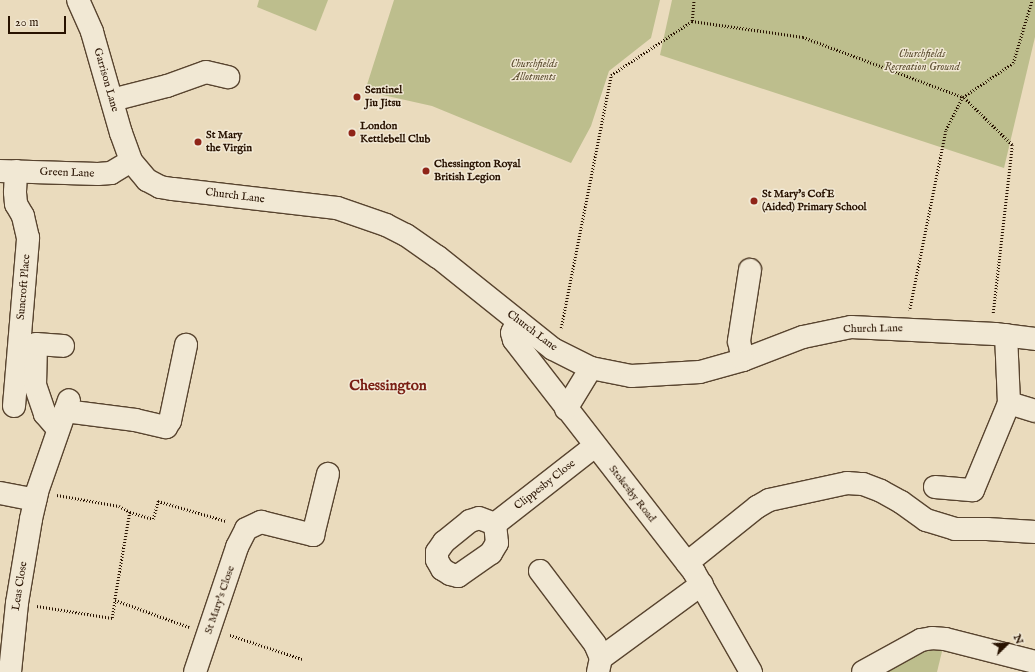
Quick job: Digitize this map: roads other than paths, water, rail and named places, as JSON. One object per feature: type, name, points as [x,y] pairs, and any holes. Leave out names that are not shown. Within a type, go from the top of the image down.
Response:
[{"type":"street","name":"Garrison Lane","points":[[78,0],[92,32],[131,161]]},
{"type":"street","points":[[112,100],[167,86],[206,72],[228,77]]},
{"type":"street","name":"Green Lane","points":[[8,171],[98,174],[112,172],[131,161]]},
{"type":"street","name":"Church Lane","points":[[131,161],[147,180],[160,186],[337,208],[386,225],[406,235],[438,257],[553,349],[591,368],[631,376],[700,372],[743,360],[803,337],[844,328],[907,328],[998,334],[1035,340]]},
{"type":"street","name":"Suncroft Place","points":[[8,171],[15,192],[16,204],[23,216],[28,238],[14,406]]},
{"type":"street","points":[[743,360],[739,341],[750,270]]},
{"type":"street","name":"Stokesby Road","points":[[518,321],[512,333],[514,340],[702,584],[751,672]]},
{"type":"street","points":[[935,487],[973,490],[1009,403],[998,334]]},
{"type":"street","points":[[63,346],[36,344],[35,385],[46,414],[64,413],[136,420],[166,427],[170,421],[186,345]]},
{"type":"street","points":[[566,409],[591,368]]},
{"type":"street","points":[[1009,403],[1035,411]]},
{"type":"street","name":"Leas Close","points":[[10,672],[17,603],[36,496],[64,413]]},
{"type":"street","name":"Clippesby Close","points":[[496,524],[595,446]]},
{"type":"street","name":"St Mary's Close","points":[[195,672],[241,538],[261,522],[312,535],[328,474]]},
{"type":"street","points":[[687,563],[757,507],[769,500],[847,483],[863,484],[881,491],[901,502],[926,520],[955,530],[987,529],[1035,532]]},
{"type":"street","points":[[0,493],[36,496]]},
{"type":"street","points":[[540,571],[595,644],[599,665],[702,584]]},
{"type":"street","points":[[863,672],[915,643],[932,638],[1035,662]]},
{"type":"place","name":"Sentinel Jiu Jitsu","points":[[357,97]]},
{"type":"place","name":"London Kettlebell Club","points":[[352,133]]},
{"type":"place","name":"St Mary the Virgin","points":[[198,142]]},
{"type":"place","name":"Chessington Royal British Legion","points":[[426,171]]},
{"type":"place","name":"St Mary's CofE (Aided) Primary School","points":[[754,201]]},
{"type":"district","name":"Chessington","points":[[388,386]]},
{"type":"park label","name":"Churchfields Recreation Ground","points":[[922,61]]},
{"type":"park label","name":"Churchfields Allotments","points":[[534,71]]}]
